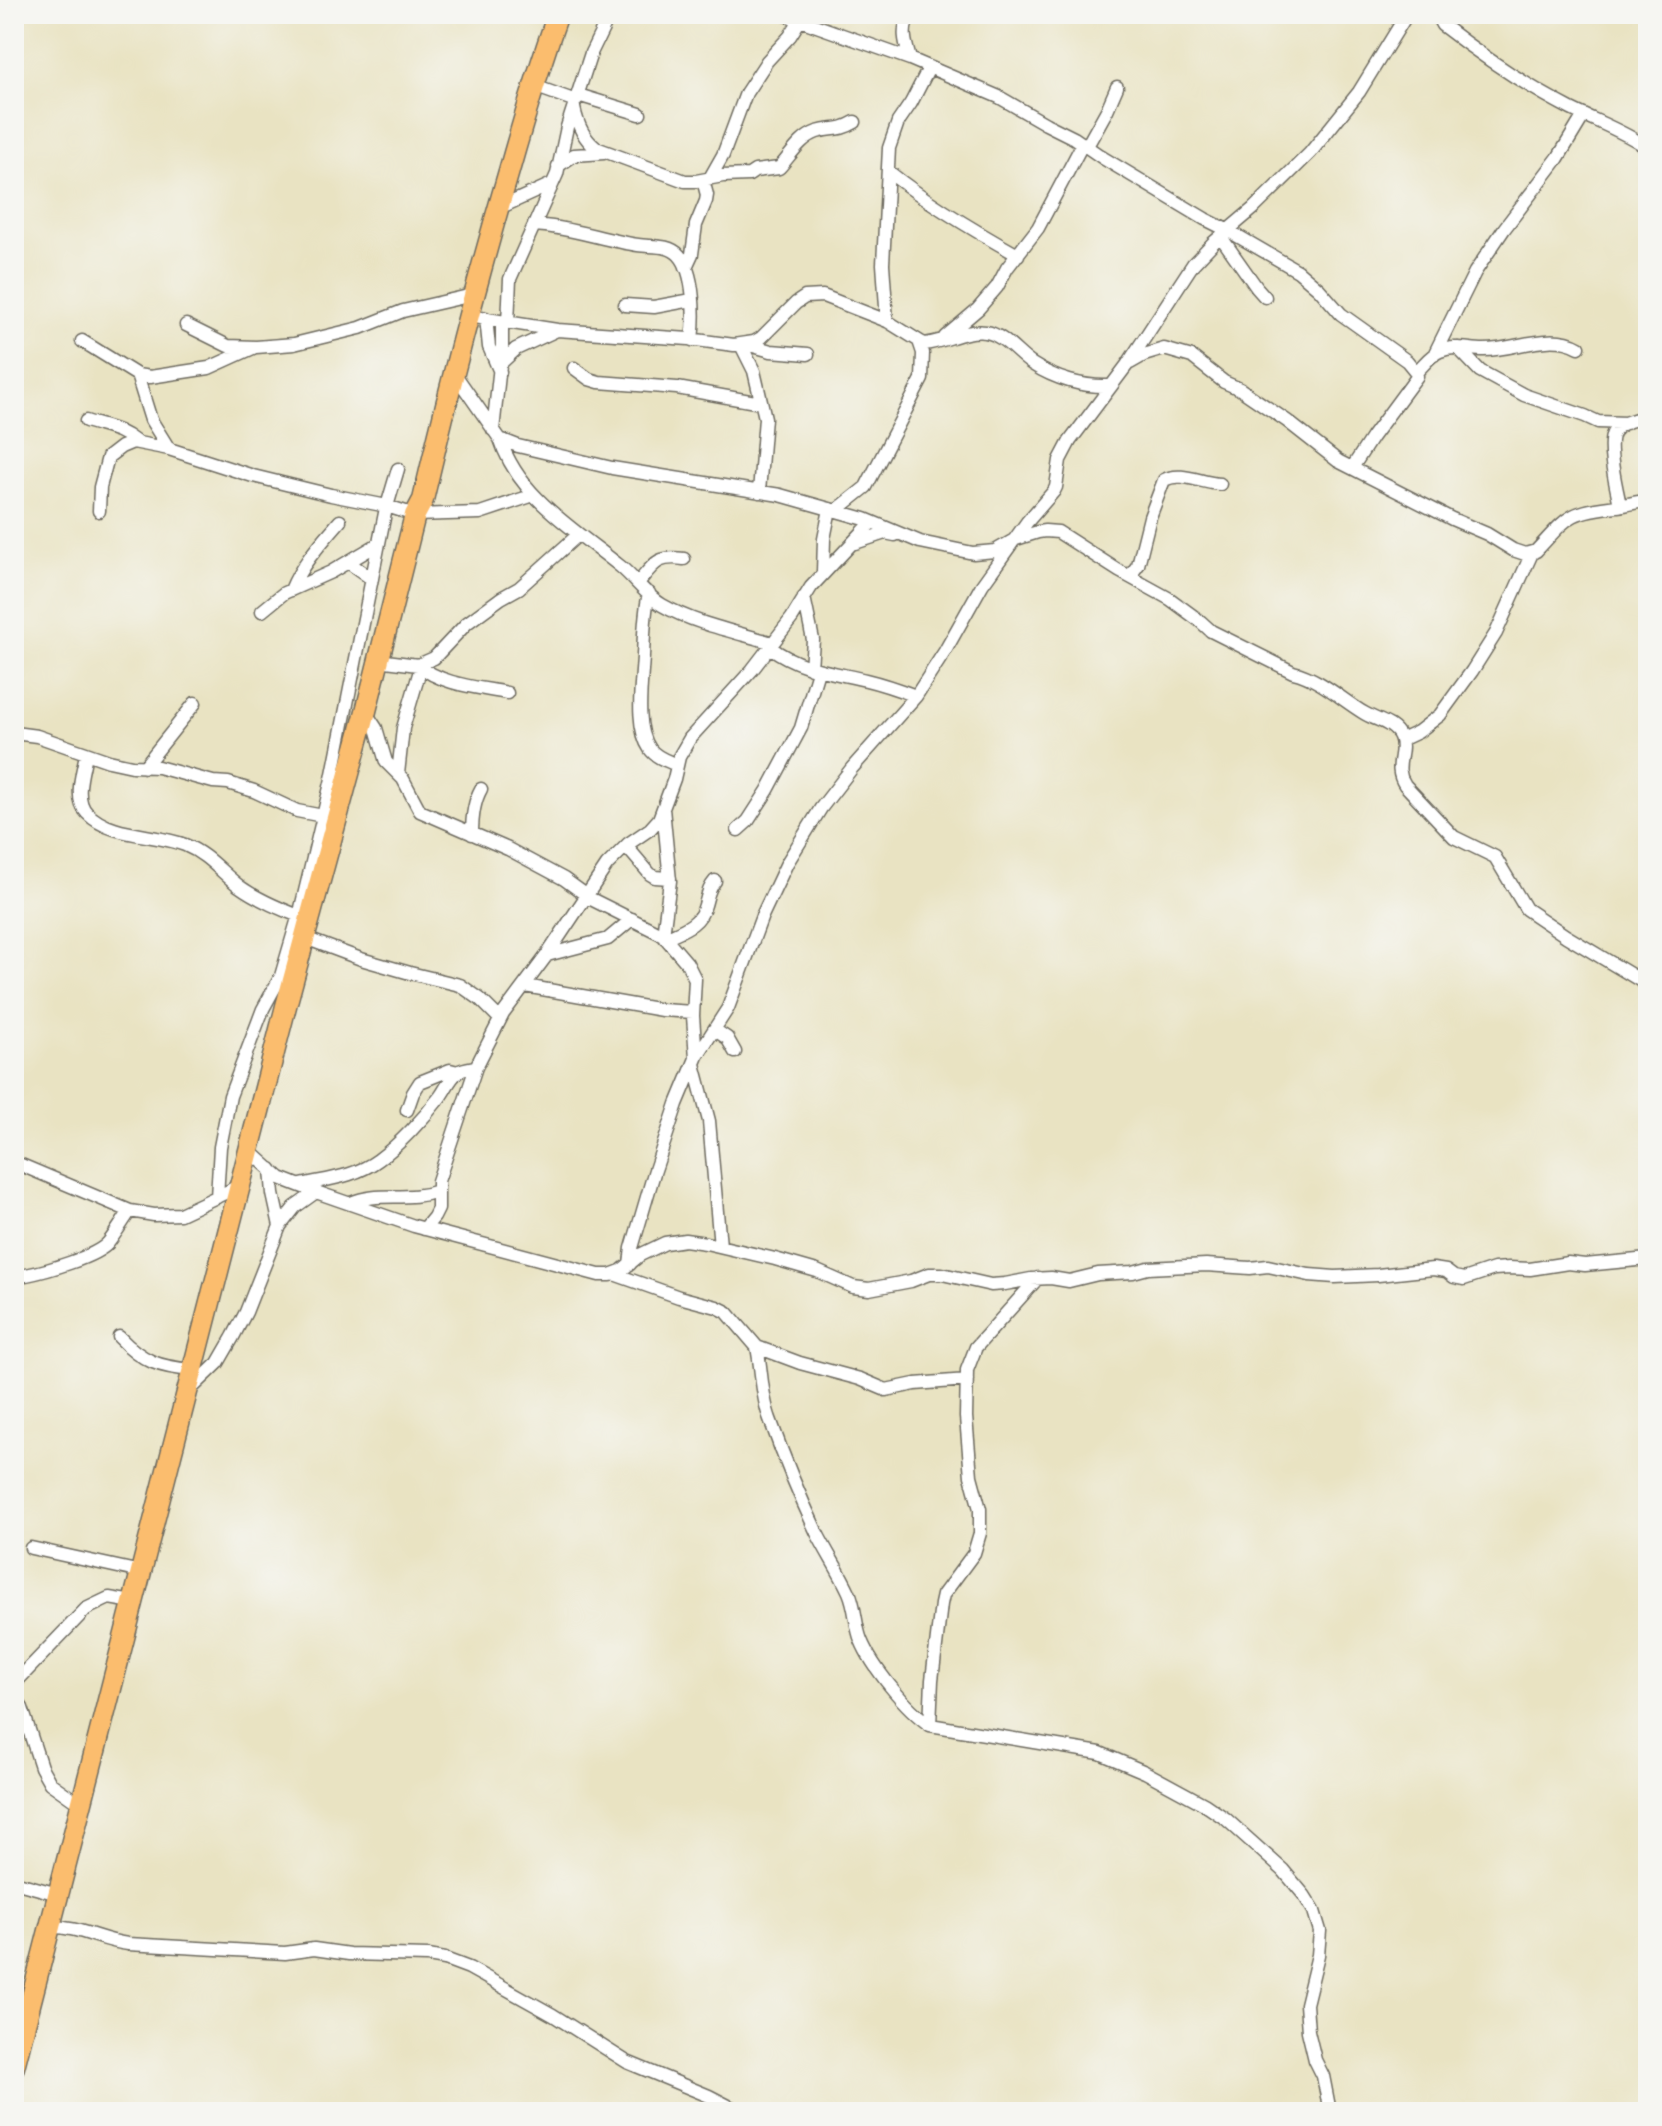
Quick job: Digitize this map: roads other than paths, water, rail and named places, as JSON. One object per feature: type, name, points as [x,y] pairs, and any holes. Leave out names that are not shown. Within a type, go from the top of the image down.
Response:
[{"type":"main road","points":[[14,2067],[20,2017],[50,1927],[240,1184],[415,515],[423,500],[453,371],[477,317],[473,295],[534,86],[560,15]]},
{"type":"street","points":[[496,435],[510,279],[552,184],[591,53],[610,14]]},
{"type":"street","points":[[783,14],[910,59],[999,97],[1153,186],[1225,234],[1307,278],[1355,326],[1407,361],[1417,376],[1352,468]]},
{"type":"street","points":[[910,14],[904,33],[910,59]]},
{"type":"street","points":[[630,1264],[664,1139],[695,1062],[728,1008],[772,889],[821,808],[916,696],[982,585],[1027,522],[1054,491],[1064,453],[1109,386],[1127,365],[1193,264],[1310,153],[1359,92],[1407,14]]},
{"type":"street","points":[[1436,14],[1442,25],[1524,83],[1648,148]]},
{"type":"street","points":[[686,267],[692,254],[696,225],[706,201],[707,179],[723,155],[746,93],[800,20]]},
{"type":"street","points":[[887,321],[883,264],[889,148],[898,122],[929,68]]},
{"type":"street","points":[[534,86],[576,101],[640,114]]},
{"type":"street","points":[[944,338],[990,295],[1038,228],[1107,110],[1117,87]]},
{"type":"street","points":[[576,101],[576,119],[588,142],[608,153],[685,181],[749,175],[755,171],[779,168],[795,148],[814,134],[821,130],[842,129],[855,122]]},
{"type":"street","points":[[1434,355],[1475,272],[1558,158],[1584,115]]},
{"type":"street","points":[[558,166],[574,155],[608,153]]},
{"type":"street","points":[[889,172],[919,196],[1018,255]]},
{"type":"street","points":[[497,209],[552,184]]},
{"type":"street","points":[[534,225],[553,226],[641,246],[667,247],[677,252],[686,267],[692,300],[692,340]]},
{"type":"street","points":[[1225,234],[1265,297]]},
{"type":"street","points":[[186,325],[228,346],[294,344],[360,328],[403,311],[473,295]]},
{"type":"street","points":[[744,345],[754,342],[772,328],[805,297],[823,296],[887,321],[924,344],[975,332],[993,334],[1032,364],[1054,375],[1093,387],[1109,386]]},
{"type":"street","points":[[625,305],[654,307],[692,300]]},
{"type":"street","points":[[477,317],[557,330],[692,340],[808,354]]},
{"type":"street","points":[[477,317],[492,358],[500,367]]},
{"type":"street","points":[[500,367],[516,349],[557,330]]},
{"type":"street","points":[[82,341],[137,375],[150,377],[209,368],[256,347]]},
{"type":"street","points":[[823,573],[824,539],[833,510],[862,491],[922,379],[923,353],[919,341]]},
{"type":"street","points":[[1416,372],[1443,350],[1485,350],[1554,341],[1579,347]]},
{"type":"street","points":[[744,345],[759,384],[765,418],[759,492]]},
{"type":"street","points":[[1458,348],[1480,371],[1524,395],[1598,422],[1626,423]]},
{"type":"street","points":[[1127,365],[1144,355],[1164,349],[1192,357],[1224,382],[1245,392],[1287,421],[1338,461],[1487,534],[1513,550],[1532,553]]},
{"type":"street","points":[[574,368],[599,382],[677,388],[761,403]]},
{"type":"street","points":[[453,371],[534,495],[659,604],[771,645],[795,663],[814,670],[865,680],[916,696]]},
{"type":"street","points":[[137,375],[151,420],[169,449]]},
{"type":"street","points":[[1620,505],[1613,471],[1611,445],[1614,431],[1626,423],[1648,416]]},
{"type":"street","points":[[86,421],[126,433],[136,442]]},
{"type":"street","points":[[496,435],[518,446],[612,468],[759,492],[833,510],[869,520],[906,538]]},
{"type":"street","points":[[99,511],[100,487],[108,457],[127,443],[136,442],[169,449],[253,476],[415,515],[480,513],[534,495]]},
{"type":"street","points":[[217,1197],[220,1147],[230,1096],[263,1009],[281,976],[299,916],[332,779],[379,542],[398,469]]},
{"type":"street","points":[[1130,576],[1138,565],[1150,517],[1164,480],[1189,478],[1220,484]]},
{"type":"street","points":[[862,491],[869,520]]},
{"type":"street","points":[[1401,740],[1418,732],[1440,715],[1464,683],[1496,633],[1532,553],[1571,516],[1598,507],[1648,501]]},
{"type":"street","points":[[424,1229],[438,1209],[438,1181],[476,1067],[500,1019],[607,865],[659,819],[679,757],[690,738],[752,670],[792,618],[804,597],[869,520]]},
{"type":"street","points":[[291,590],[309,557],[340,521]]},
{"type":"street","points":[[851,544],[885,533],[984,554],[1016,539],[1045,531],[1058,532],[1178,604],[1211,631],[1302,674],[1367,715],[1389,725],[1401,740],[1400,778],[1454,837],[1495,857],[1526,909],[1648,985]]},
{"type":"street","points":[[398,774],[403,728],[419,666],[434,658],[467,623],[519,588],[578,535]]},
{"type":"street","points":[[262,611],[291,590],[348,562],[379,542]]},
{"type":"street","points":[[638,583],[655,562],[670,557],[684,559]]},
{"type":"street","points":[[348,562],[372,579]]},
{"type":"street","points":[[649,593],[644,618],[641,722],[651,749],[677,765]]},
{"type":"street","points":[[738,830],[748,821],[768,790],[801,728],[814,670],[813,640],[804,597]]},
{"type":"street","points":[[378,660],[419,666],[426,672],[462,684],[507,693]]},
{"type":"street","points":[[144,767],[195,703]]},
{"type":"street","points":[[365,712],[376,728],[386,762],[407,786],[420,811],[508,849],[564,879],[586,896],[664,936],[693,972],[695,1062],[709,1121],[720,1246]]},
{"type":"street","points":[[14,733],[37,736],[109,761],[158,767],[228,783],[297,811],[323,816]]},
{"type":"street","points":[[86,754],[80,787],[85,812],[100,822],[130,833],[165,838],[188,846],[207,857],[239,886],[276,908],[299,916]]},
{"type":"street","points":[[472,834],[473,813],[481,789]]},
{"type":"street","points":[[663,808],[670,878],[664,936]]},
{"type":"street","points":[[626,846],[650,874],[670,878]]},
{"type":"street","points":[[664,936],[696,921],[704,910],[707,892],[715,881]]},
{"type":"street","points":[[547,955],[608,939],[632,919]]},
{"type":"street","points":[[305,938],[361,959],[460,985],[500,1019]]},
{"type":"street","points":[[525,986],[662,1010],[693,1012]]},
{"type":"street","points":[[715,1030],[727,1038],[735,1052]]},
{"type":"street","points":[[407,1110],[420,1082],[450,1070],[458,1072],[476,1067]]},
{"type":"street","points":[[300,1185],[342,1177],[380,1160],[423,1117],[458,1072]]},
{"type":"street","points":[[249,1150],[280,1178],[316,1192],[424,1229],[599,1275],[621,1271],[640,1255],[665,1243],[685,1240],[817,1271],[853,1287],[869,1289],[911,1281],[929,1274],[960,1277],[991,1285],[1038,1278],[1069,1281],[1148,1268],[1206,1265],[1268,1266],[1293,1273],[1335,1277],[1441,1269],[1464,1279],[1494,1269],[1648,1259]]},
{"type":"street","points":[[14,1162],[130,1211],[154,1215],[180,1214],[240,1184]]},
{"type":"street","points":[[271,1169],[280,1226]]},
{"type":"street","points":[[351,1203],[374,1197],[409,1198],[438,1191]]},
{"type":"street","points":[[186,1394],[218,1363],[233,1337],[280,1226],[295,1207],[316,1192]]},
{"type":"street","points":[[26,1275],[96,1252],[107,1244],[130,1211]]},
{"type":"street","points":[[614,1274],[727,1312],[757,1347],[763,1396],[770,1419],[801,1498],[849,1591],[860,1637],[870,1659],[917,1716],[930,1725],[1100,1753],[1145,1772],[1204,1804],[1271,1858],[1304,1895],[1314,1911],[1320,1931],[1318,1955],[1306,2004],[1307,2018],[1311,2046],[1323,2076],[1330,2112]]},
{"type":"street","points":[[930,1725],[932,1680],[943,1595],[974,1553],[980,1533],[980,1509],[971,1476],[966,1417],[967,1370],[976,1347],[1038,1278]]},
{"type":"street","points":[[119,1337],[152,1363],[192,1370]]},
{"type":"street","points":[[757,1347],[886,1390],[915,1384],[967,1380]]},
{"type":"street","points":[[31,1548],[141,1572]]},
{"type":"street","points":[[14,1684],[86,1609],[109,1598],[127,1601],[132,1608]]},
{"type":"street","points":[[14,1697],[22,1708],[41,1767],[50,1783],[81,1805]]},
{"type":"street","points":[[14,1882],[58,1894]]},
{"type":"street","points":[[50,1927],[75,1929],[128,1944],[285,1953],[314,1949],[445,1959],[469,1968],[553,2015],[627,2062],[740,2112]]}]
